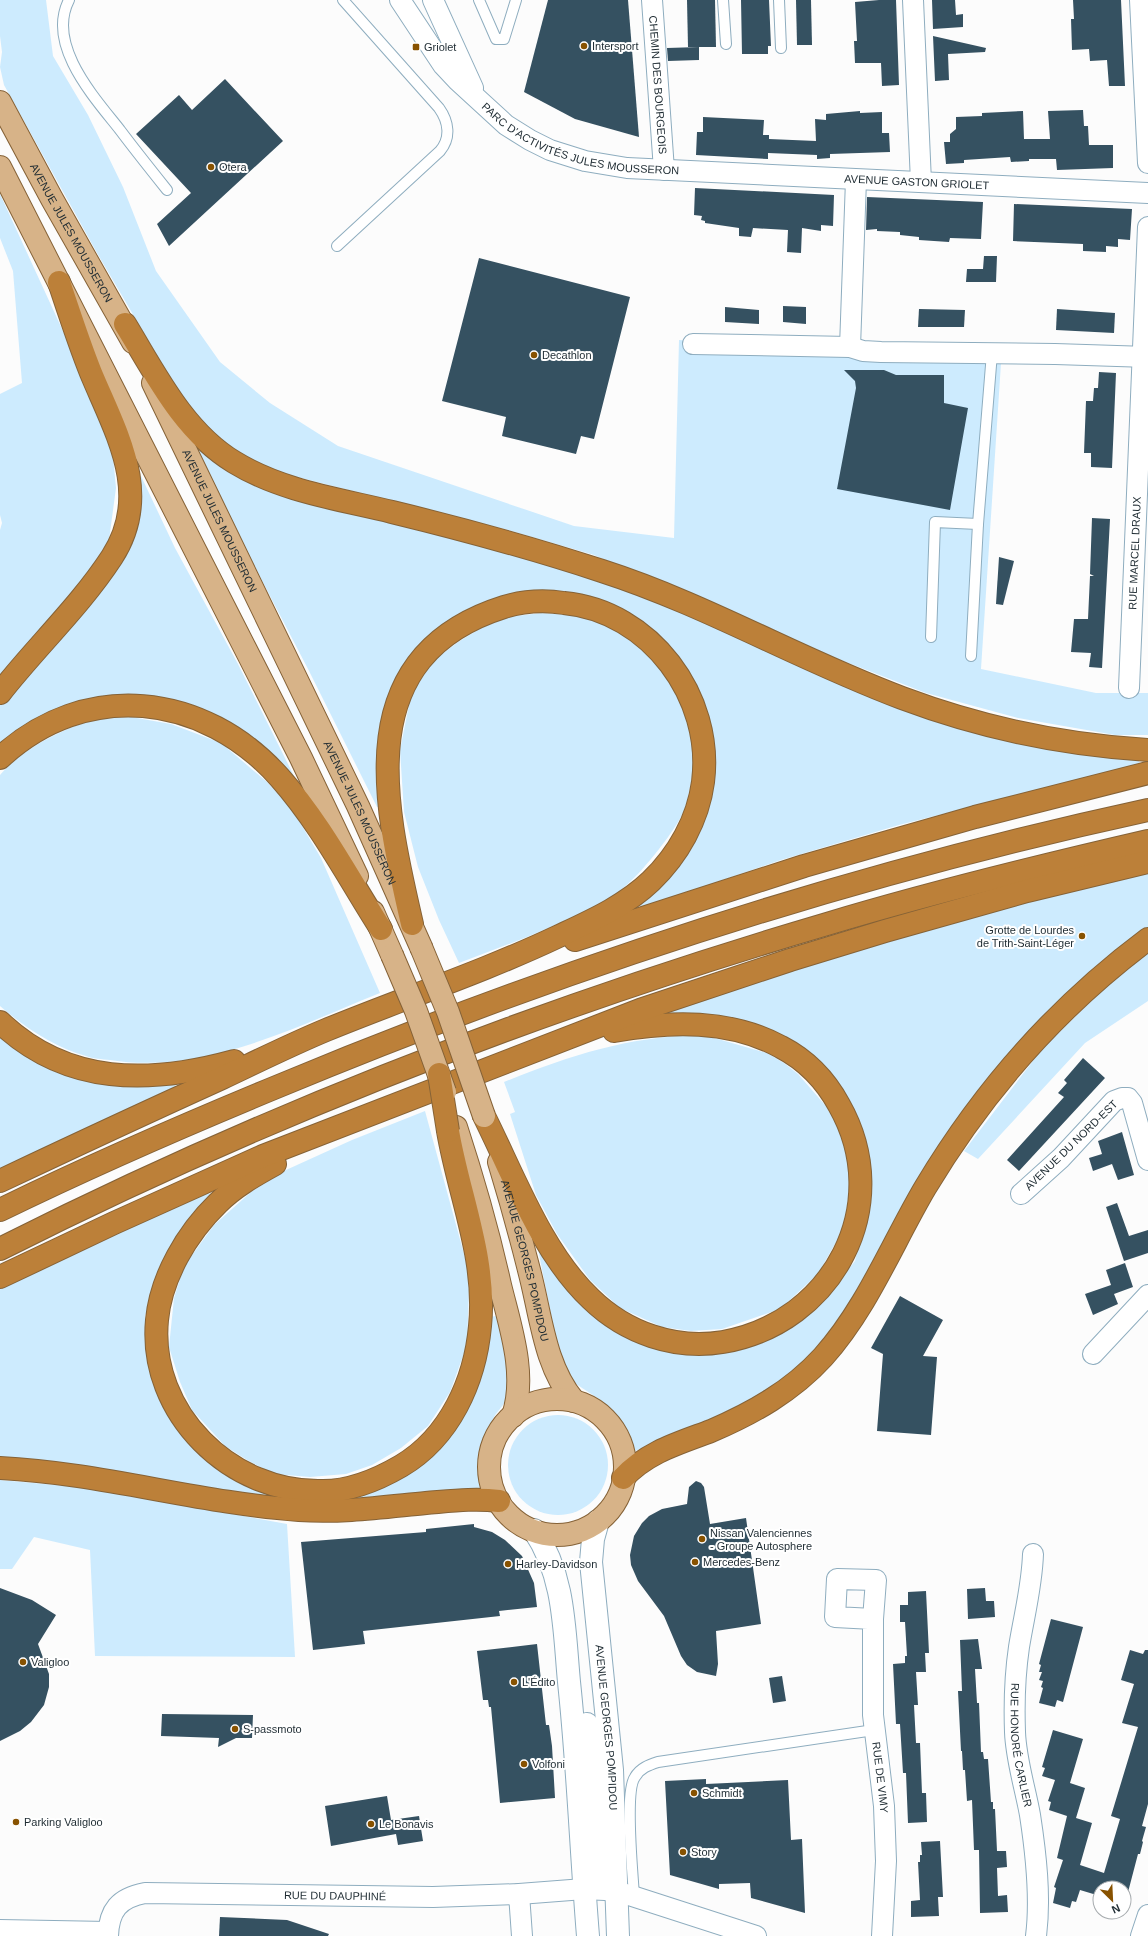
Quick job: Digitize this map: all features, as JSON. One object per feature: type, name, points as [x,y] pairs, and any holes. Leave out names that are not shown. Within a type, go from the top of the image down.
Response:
[{"type":"highway","points":[[0,693],[97,578],[112,556],[124,533],[129,513],[131,489],[123,448],[88,364],[59,282]]},
{"type":"highway","points":[[125,324],[178,408],[197,432],[231,461],[267,479],[307,491],[470,532],[606,572],[684,602],[888,692],[978,724],[1044,738],[1110,747],[1148,750]]},
{"type":"highway","points":[[0,1181],[293,1044],[512,958],[596,918],[622,903],[643,888],[662,870],[679,847],[693,820],[700,795],[704,766],[702,738],[696,714],[686,688],[671,665],[651,642],[627,624],[602,611],[572,603],[543,601],[516,604],[500,608],[470,622],[444,638],[420,660],[397,699],[392,718],[388,749],[388,778],[393,838],[412,924]]},
{"type":"highway","points":[[0,758],[37,730],[68,716],[98,707],[127,705],[154,706],[196,718],[220,730],[245,746],[279,777],[310,816],[381,929]]},
{"type":"highway","points":[[512,958],[595,934],[804,866],[975,817],[1148,773]]},
{"type":"highway","points":[[0,1210],[219,1111],[340,1060],[520,991],[677,937],[833,889],[1009,842],[1148,810]]},
{"type":"highway","points":[[0,1249],[130,1186],[254,1129],[411,1065],[570,1006],[829,923],[958,887],[1148,841]]},
{"type":"highway","points":[[0,1277],[92,1233],[263,1156],[339,1129],[462,1079],[661,1003],[885,931],[1027,891],[1148,862]]},
{"type":"highway","points":[[624,1478],[639,1463],[657,1452],[731,1422],[772,1400],[822,1358],[850,1322],[917,1202],[947,1153],[996,1086],[1036,1038],[1064,1010],[1105,973],[1148,939]]},
{"type":"highway","points":[[0,1022],[27,1044],[52,1058],[91,1071],[118,1075],[153,1076],[189,1071],[218,1065],[293,1044]]},
{"type":"highway","points":[[484,1116],[537,1224],[553,1252],[572,1278],[592,1300],[628,1326],[653,1337],[680,1342],[707,1344],[733,1340],[760,1332],[786,1319],[819,1291],[837,1268],[852,1236],[858,1213],[860,1177],[857,1151],[849,1124],[836,1100],[813,1070],[793,1054],[768,1041],[734,1030],[703,1024],[677,1023],[646,1025],[593,1035],[550,1046]]},
{"type":"highway","points":[[339,1129],[263,1171],[238,1187],[217,1204],[199,1225],[175,1262],[165,1285],[157,1322],[157,1347],[162,1373],[175,1406],[192,1432],[219,1457],[241,1472],[264,1482],[300,1490],[324,1491],[350,1488],[374,1480],[408,1462],[445,1426],[466,1388],[479,1339],[481,1311],[480,1281],[452,1129],[439,1074]]},
{"type":"highway","points":[[0,1468],[91,1477],[210,1498],[297,1510],[344,1510],[467,1499],[499,1501]]},
{"type":"main road","name":"AVENUE JULES MOUSSERON","points":[[0,102],[52,199],[125,324],[358,806],[422,947]]},
{"type":"main road","points":[[0,166],[301,758],[381,929],[416,1011],[439,1074]]},
{"type":"main road","name":"AVENUE GEORGES POMPIDOU","points":[[422,947],[453,1026],[484,1116],[523,1248],[552,1365],[560,1383],[574,1401]]},
{"type":"main road","points":[[452,1129],[481,1208],[512,1332],[518,1384],[518,1399],[513,1416]]},
{"type":"main road","points":[[554,1399],[574,1401],[597,1412],[614,1430],[623,1453],[624,1478],[615,1502],[598,1521],[582,1530],[564,1534],[546,1533],[534,1530],[514,1519],[499,1501],[490,1477],[491,1453],[500,1430],[523,1408],[542,1401],[554,1399]]},
{"type":"main road","name":"AVENUE GEORGES POMPIDOU","points":[[598,1521],[593,1539],[592,1569],[625,1894],[618,1936]]},
{"type":"main road","points":[[534,1530],[549,1554],[559,1589],[582,1690],[592,1752],[598,1862],[602,1876],[625,1894]]},
{"type":"main road","points":[[559,1589],[576,1752],[588,1936]]},
{"type":"main road","points":[[584,1889],[599,1912],[604,1936]]},
{"type":"street","name":"PARC D'ACTIVITÉS JULES MOUSSERON","points":[[400,0],[443,65],[479,101],[506,125],[530,140],[550,150],[573,158],[613,167],[685,172]]},
{"type":"street","name":"PARC D'ACTIVITÉS JULES MOUSSERON","points":[[433,0],[479,101]]},
{"type":"street","name":"CHEMIN DES BOURGEOIS","points":[[652,0],[664,170]]},
{"type":"street","points":[[913,0],[921,182]]},
{"type":"street","points":[[1140,0],[1145,36],[1148,163]]},
{"type":"street","name":"AVENUE GASTON GRIOLET","points":[[685,172],[1148,193]]},
{"type":"street","points":[[850,347],[856,180]]},
{"type":"street","name":"RUE MARCEL DRAUX","points":[[1129,688],[1146,357],[1148,227]]},
{"type":"street","points":[[693,344],[850,347],[863,351],[876,352],[1146,357]]},
{"type":"street","name":"AVENUE DU NORD-EST","points":[[1021,1194],[1061,1158],[1114,1101],[1122,1098],[1128,1098],[1132,1103],[1148,1160]]},
{"type":"street","points":[[1093,1354],[1148,1295]]},
{"type":"street","name":"RUE HONORÉ CARLIER","points":[[1033,1554],[1031,1585],[1019,1648],[1015,1719],[1016,1746],[1030,1815],[1034,1848],[1037,1891],[1036,1936]]},
{"type":"street","name":"RUE DE VIMY","points":[[873,1619],[874,1730],[885,1821],[886,1872],[882,1936]]},
{"type":"street","name":"RUE DU DAUPHINÉ","points":[[108,1934],[111,1916],[118,1904],[133,1896],[145,1893],[433,1897],[519,1894],[584,1889],[625,1894],[756,1936]]},
{"type":"street","points":[[519,1894],[522,1936]]},
{"type":"street","points":[[1141,1936],[1148,1915]]},
{"type":"street","points":[[0,1930],[108,1934]]},
{"type":"lane","points":[[69,0],[65,11],[63,28],[68,51],[80,76],[96,100],[167,190]]},
{"type":"lane","points":[[337,246],[440,151],[445,145],[448,134],[446,121],[439,108],[343,0]]},
{"type":"lane","points":[[479,0],[496,39],[504,39],[516,0]]},
{"type":"lane","points":[[723,0],[726,44]]},
{"type":"lane","points":[[779,0],[781,48]]},
{"type":"lane","points":[[971,656],[978,524],[992,353]]},
{"type":"lane","points":[[931,637],[935,522],[978,524]]},
{"type":"lane","points":[[625,1894],[629,1797],[634,1777],[644,1768],[658,1762],[874,1730]]},
{"type":"shaded area","points":[[0,0],[46,0],[53,56],[88,115],[123,187],[156,271],[220,362],[270,403],[338,446],[574,526],[674,538],[679,340],[1001,363],[981,669],[1096,693],[1148,693],[1148,735],[1115,735],[1018,718],[926,693],[797,643],[594,555],[508,530],[273,471],[231,449],[195,416],[169,376],[97,253],[4,85],[0,67],[2,52],[0,36]]},
{"type":"shaded area","points":[[0,194],[85,379],[112,446],[116,488],[109,540],[82,582],[0,680],[0,530],[2,523],[0,515],[0,394],[22,383],[13,271],[0,238]]},
{"type":"shaded area","points":[[197,441],[225,466],[474,541],[667,602],[857,688],[1138,758],[1140,764],[899,825],[781,860],[642,908],[638,902],[661,884],[692,848],[706,814],[690,676],[575,594],[455,620],[431,636],[414,656],[381,807],[377,807],[308,669],[191,444]]},
{"type":"shaded area","points":[[138,476],[141,476],[175,548],[238,664],[300,788],[257,746],[143,699],[0,750],[0,705],[97,591]]},
{"type":"shaded area","points":[[541,613],[576,616],[603,624],[624,635],[643,649],[659,666],[673,685],[683,707],[690,729],[694,757],[693,772],[688,796],[685,808],[673,830],[650,861],[615,895],[600,904],[553,926],[459,963],[439,920],[418,867],[404,812],[400,750],[411,695],[433,661],[458,642],[481,628],[508,617]]},
{"type":"shaded area","points":[[131,717],[171,724],[221,743],[267,782],[292,809],[321,858],[380,993],[282,1033],[248,1045],[180,1061],[145,1063],[89,1057],[63,1048],[40,1036],[0,1006],[0,775],[8,766],[30,749],[67,729],[96,720]]},
{"type":"shaded area","points":[[1148,871],[1148,930],[1093,968],[1014,1047],[946,1138],[854,1298],[812,1353],[779,1384],[739,1408],[635,1451],[617,1416],[602,1401],[576,1384],[567,1372],[562,1361],[553,1325],[536,1239],[607,1324],[724,1351],[768,1340],[816,1310],[855,1261],[865,1216],[822,1071],[663,1015],[663,1012],[864,947],[1031,898]]},
{"type":"shaded area","points":[[1148,953],[1148,1001],[1085,1043],[978,1159],[964,1151],[1042,1049],[1107,986]]},
{"type":"shaded area","points":[[0,1034],[8,1041],[174,1082],[176,1087],[0,1172]]},
{"type":"shaded area","points":[[697,1035],[718,1039],[767,1053],[784,1063],[798,1074],[825,1105],[838,1126],[847,1152],[850,1183],[844,1228],[818,1274],[780,1309],[722,1329],[691,1331],[662,1327],[620,1308],[590,1280],[557,1234],[536,1195],[510,1114],[515,1112],[504,1082],[575,1056],[622,1044]]},
{"type":"shaded area","points":[[425,1111],[467,1265],[469,1290],[467,1345],[450,1392],[428,1426],[401,1448],[372,1465],[346,1474],[310,1477],[274,1474],[247,1460],[225,1446],[192,1410],[180,1382],[169,1347],[174,1298],[184,1266],[214,1225],[251,1192],[286,1170],[352,1140]]},
{"type":"shaded area","points":[[204,1191],[212,1195],[162,1268],[145,1316],[149,1361],[161,1394],[283,1495],[283,1500],[0,1460],[0,1289]]},
{"type":"shaded area","points":[[497,1316],[505,1357],[508,1391],[506,1400],[489,1426],[483,1443],[480,1460],[482,1488],[356,1501],[356,1495],[426,1458],[488,1317]]},
{"type":"shaded area","points":[[558,1415],[568,1416],[586,1423],[600,1437],[607,1455],[607,1475],[600,1493],[586,1507],[568,1514],[558,1515],[548,1514],[530,1507],[516,1493],[509,1475],[508,1465],[509,1455],[516,1437],[530,1423],[548,1416]]},
{"type":"shaded area","points":[[0,1480],[89,1488],[287,1524],[295,1657],[95,1656],[90,1550],[34,1537],[12,1569],[0,1569]]},
{"type":"building","name":"Intersport","points":[[548,0],[628,0],[639,137],[575,119],[524,92]]},
{"type":"building","points":[[687,0],[715,0],[716,47],[688,47]]},
{"type":"building","points":[[741,0],[769,0],[771,46],[768,46],[768,54],[742,54]]},
{"type":"building","points":[[796,0],[811,0],[812,45],[797,45]]},
{"type":"building","points":[[896,0],[899,85],[882,86],[881,63],[855,63],[854,41],[857,41],[855,2]]},
{"type":"building","points":[[932,0],[955,0],[956,15],[963,14],[963,27],[933,29]]},
{"type":"building","points":[[1073,0],[1121,0],[1125,86],[1109,86],[1107,60],[1090,61],[1089,49],[1072,50],[1071,19],[1074,19]]},
{"type":"building","points":[[933,36],[986,48],[985,52],[948,54],[949,80],[935,81]]},
{"type":"building","points":[[699,47],[699,60],[668,61],[667,48]]},
{"type":"building","name":"Otera","points":[[225,79],[283,141],[169,246],[157,224],[191,193],[136,134],[179,95],[192,110]]},
{"type":"building","points":[[1083,110],[1084,126],[1088,126],[1089,145],[1113,145],[1113,168],[1057,170],[1056,159],[1029,159],[1029,161],[1011,162],[1010,157],[964,160],[964,163],[946,164],[944,142],[950,142],[950,134],[956,129],[956,117],[982,116],[982,113],[1023,111],[1024,139],[1050,139],[1048,111]]},
{"type":"building","points":[[860,111],[860,113],[882,112],[882,133],[889,133],[890,152],[830,154],[830,158],[817,159],[817,155],[768,153],[768,159],[696,155],[697,132],[703,132],[703,117],[764,120],[763,135],[769,135],[769,139],[816,141],[815,119],[826,120],[826,114]]},
{"type":"building","points":[[695,188],[834,195],[833,226],[821,225],[821,231],[802,228],[801,253],[787,252],[788,230],[753,228],[751,237],[739,236],[739,228],[705,223],[705,221],[701,220],[702,216],[694,215]]},
{"type":"building","points":[[867,197],[983,202],[981,239],[950,238],[949,242],[919,240],[919,237],[900,235],[900,232],[877,231],[877,229],[866,230]]},
{"type":"building","points":[[1014,204],[1132,209],[1130,240],[1118,239],[1118,247],[1106,246],[1106,252],[1083,251],[1083,244],[1013,241]]},
{"type":"building","points":[[984,256],[997,256],[996,282],[966,282],[967,269],[983,269]]},
{"type":"building","name":"Decathlon","points":[[479,258],[630,297],[594,439],[581,436],[576,454],[502,436],[506,417],[442,401]]},
{"type":"building","points":[[783,306],[806,307],[806,324],[783,322]]},
{"type":"building","points":[[725,307],[759,310],[759,324],[725,322]]},
{"type":"building","points":[[919,309],[965,310],[964,327],[918,327]]},
{"type":"building","points":[[1057,309],[1115,313],[1114,333],[1056,330]]},
{"type":"building","points":[[844,370],[884,370],[896,375],[944,375],[944,403],[968,408],[950,510],[837,489],[856,388],[855,381]]},
{"type":"building","points":[[1099,372],[1116,373],[1112,468],[1091,467],[1091,453],[1084,453],[1086,401],[1093,401],[1094,388],[1098,388]]},
{"type":"building","points":[[1092,518],[1110,519],[1102,668],[1089,667],[1091,653],[1071,652],[1074,619],[1088,619],[1090,576],[1094,576],[1090,574]]},
{"type":"building","points":[[999,557],[1014,561],[1003,605],[996,604]]},
{"type":"building","points":[[1083,1058],[1105,1078],[1019,1171],[1007,1160],[1064,1097],[1058,1093],[1067,1083],[1064,1080]]},
{"type":"building","points":[[1122,1132],[1134,1175],[1118,1180],[1112,1164],[1093,1171],[1089,1158],[1102,1154],[1098,1141]]},
{"type":"building","points":[[1117,1203],[1129,1236],[1148,1230],[1148,1253],[1124,1261],[1106,1207]]},
{"type":"building","points":[[1125,1263],[1133,1287],[1114,1294],[1118,1304],[1093,1315],[1085,1294],[1111,1285],[1106,1270]]},
{"type":"building","points":[[900,1296],[943,1320],[923,1356],[937,1357],[931,1435],[877,1431],[883,1354],[871,1348]]},
{"type":"building","name":"Mercedes-Benz","points":[[696,1481],[701,1483],[704,1487],[710,1524],[746,1518],[761,1624],[716,1631],[718,1664],[716,1676],[697,1672],[687,1665],[681,1656],[664,1616],[638,1581],[631,1565],[630,1555],[634,1536],[642,1523],[649,1516],[662,1509],[687,1504],[689,1487]]},
{"type":"building","points":[[474,1524],[474,1527],[492,1532],[505,1540],[522,1556],[534,1583],[537,1607],[499,1611],[500,1616],[363,1631],[365,1644],[313,1650],[301,1542],[426,1532],[426,1529]]},
{"type":"building","name":"Valigloo","points":[[0,1588],[32,1600],[56,1615],[38,1644],[49,1674],[49,1687],[44,1705],[31,1722],[20,1731],[0,1741]]},
{"type":"building","points":[[985,1588],[986,1601],[994,1601],[995,1617],[968,1619],[967,1589]]},
{"type":"building","points":[[926,1591],[929,1653],[925,1653],[926,1672],[916,1672],[918,1705],[914,1705],[916,1743],[920,1743],[922,1793],[926,1793],[927,1822],[908,1823],[906,1773],[903,1773],[900,1724],[896,1724],[893,1664],[905,1663],[905,1656],[907,1656],[905,1622],[900,1622],[900,1605],[908,1605],[908,1592]]},
{"type":"building","points":[[1051,1619],[1083,1627],[1063,1702],[1057,1700],[1055,1707],[1039,1703],[1043,1688],[1041,1687],[1043,1681],[1039,1680],[1042,1672],[1039,1672],[1041,1665],[1039,1664]]},
{"type":"building","points":[[978,1639],[982,1669],[975,1669],[977,1703],[979,1703],[981,1752],[983,1752],[984,1759],[988,1759],[991,1802],[993,1802],[993,1809],[995,1809],[997,1851],[1006,1851],[1007,1867],[997,1868],[998,1896],[1007,1895],[1008,1912],[980,1913],[979,1850],[974,1850],[972,1800],[967,1801],[965,1770],[963,1770],[958,1691],[962,1691],[960,1640]]},
{"type":"building","points":[[537,1644],[546,1725],[549,1725],[552,1746],[555,1798],[500,1803],[491,1707],[489,1707],[488,1700],[483,1700],[477,1651]]},
{"type":"building","points":[[1130,1650],[1143,1654],[1145,1650],[1148,1650],[1148,1804],[1142,1826],[1146,1827],[1143,1842],[1140,1854],[1138,1854],[1131,1880],[1092,1880],[1092,1894],[1080,1890],[1076,1902],[1072,1901],[1070,1908],[1053,1903],[1056,1888],[1054,1887],[1063,1860],[1057,1858],[1067,1816],[1049,1810],[1051,1802],[1048,1801],[1055,1780],[1042,1776],[1045,1768],[1042,1767],[1053,1730],[1083,1739],[1070,1783],[1085,1788],[1076,1818],[1092,1823],[1080,1865],[1104,1873],[1120,1819],[1111,1816],[1138,1727],[1122,1723],[1134,1684],[1121,1680]]},
{"type":"building","points":[[782,1676],[786,1701],[773,1703],[769,1678]]},
{"type":"building","points":[[162,1714],[253,1715],[252,1738],[236,1738],[218,1747],[219,1738],[161,1736]]},
{"type":"building","points":[[706,1779],[706,1784],[788,1780],[791,1840],[802,1839],[805,1913],[751,1898],[750,1883],[719,1884],[719,1889],[670,1875],[665,1781]]},
{"type":"building","points":[[387,1796],[391,1820],[419,1816],[423,1841],[398,1845],[396,1834],[331,1846],[325,1806]]},
{"type":"building","points":[[940,1841],[943,1897],[938,1897],[939,1916],[911,1917],[911,1901],[920,1900],[918,1862],[920,1862],[920,1855],[922,1855],[921,1842]]},
{"type":"building","points":[[220,1917],[287,1920],[329,1934],[328,1936],[219,1936]]},
{"type":"place","name":"Intersport","points":[[584,46]]},
{"type":"place","name":"Griolet","points":[[416,47]]},
{"type":"place","name":"Otera","points":[[211,167]]},
{"type":"place","name":"Decathlon","points":[[534,355]]},
{"type":"place","name":"Grotte de Lourdes de Trith-Saint-Léger","points":[[1082,936]]},
{"type":"place","name":"Nissan Valenciennes - Groupe Autosphere","points":[[702,1539]]},
{"type":"place","name":"Mercedes-Benz","points":[[695,1562]]},
{"type":"place","name":"Harley-Davidson","points":[[508,1564]]},
{"type":"place","name":"Valigloo","points":[[23,1662]]},
{"type":"place","name":"L'Édito","points":[[514,1682]]},
{"type":"place","name":"S-passmoto","points":[[235,1729]]},
{"type":"place","name":"Volfoni","points":[[524,1764]]},
{"type":"place","name":"Schmidt","points":[[694,1793]]},
{"type":"place","name":"Parking Valigloo","points":[[16,1822]]},
{"type":"place","name":"Le Bonavis","points":[[371,1824]]},
{"type":"place","name":"Story","points":[[683,1852]]}]
